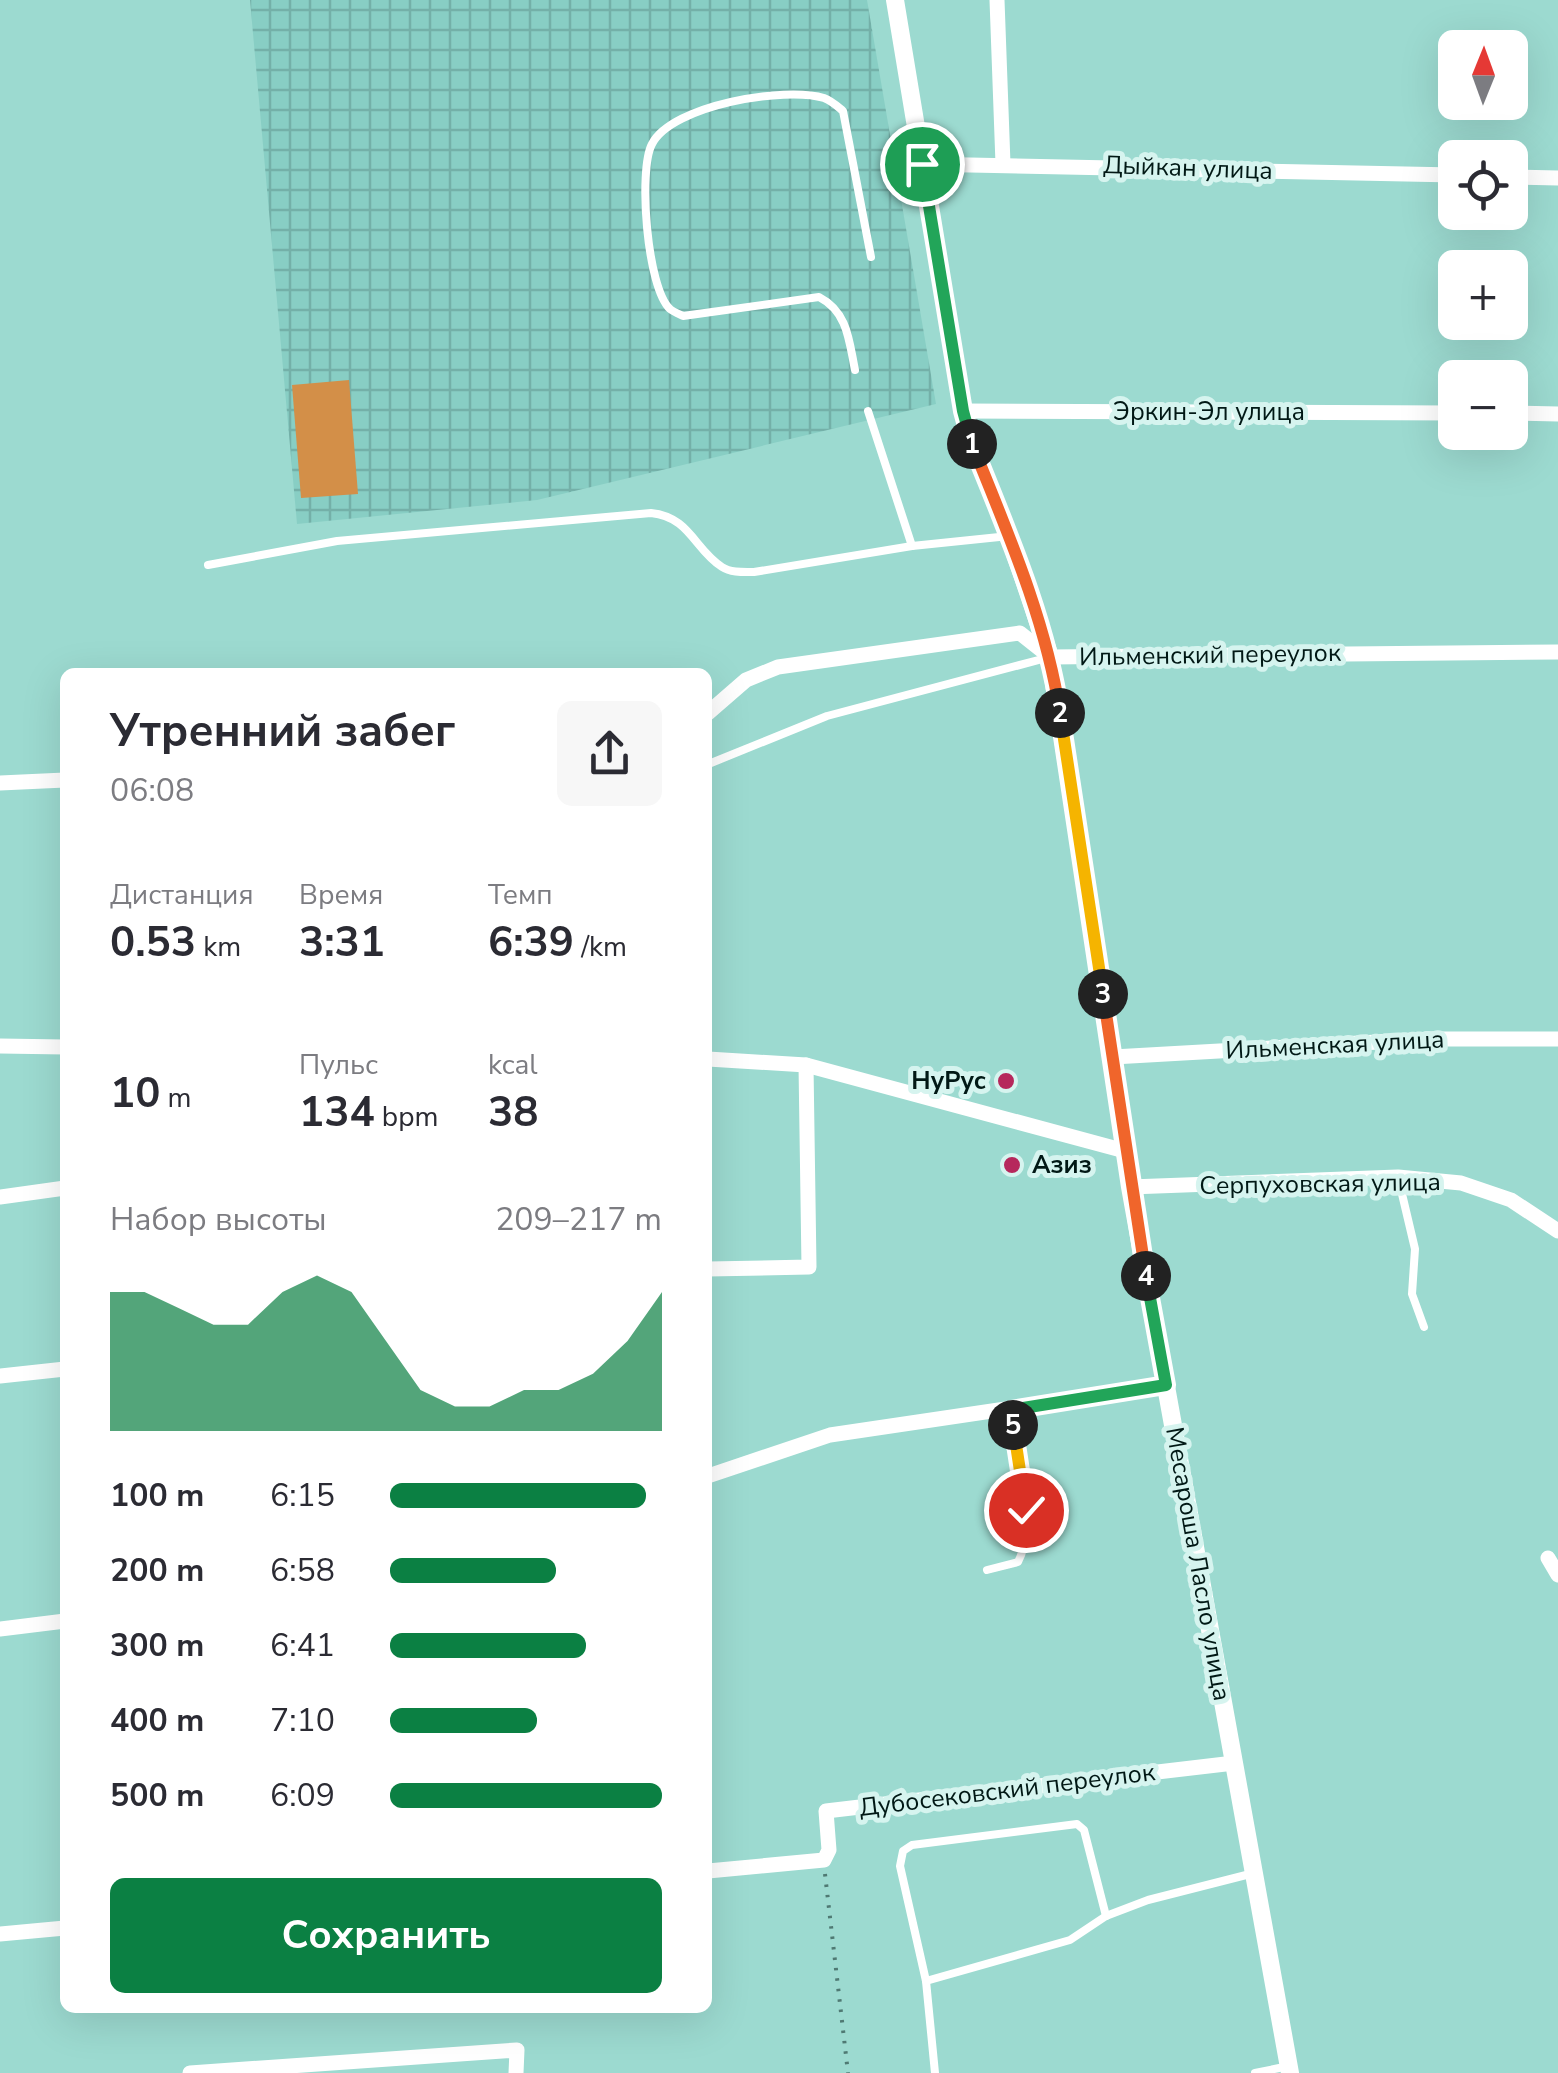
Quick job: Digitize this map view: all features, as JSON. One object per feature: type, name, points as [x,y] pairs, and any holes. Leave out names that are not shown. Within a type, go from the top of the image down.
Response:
[{"type":"street","name":"Месароша Ласло улица","points":[[895,0],[963,411],[1050,656],[1130,1187],[1289,2070]]},
{"type":"street","points":[[997,0],[1002,164]]},
{"type":"street","name":"Дыйкан улица","points":[[922,164],[1438,176]]},
{"type":"street","points":[[1528,177],[1558,178]]},
{"type":"street","name":"Эркин-Эл улица","points":[[963,411],[1438,413]]},
{"type":"street","points":[[1528,413],[1558,414]]},
{"type":"street","name":"Ильменский переулок","points":[[712,710],[746,680],[778,667],[1020,633],[1050,656],[1558,652]]},
{"type":"street","points":[[0,783],[60,780]]},
{"type":"street","name":"Ильменская улица","points":[[1112,1058],[1431,1039],[1558,1039]]},
{"type":"street","points":[[0,1046],[60,1047]]},
{"type":"street","points":[[712,1059],[806,1065],[1125,1151]]},
{"type":"street","points":[[712,1269],[809,1268],[806,1065]]},
{"type":"street","name":"Серпуховская улица","points":[[1130,1187],[1398,1178],[1461,1183],[1511,1200],[1558,1231]]},
{"type":"street","points":[[0,1196],[60,1189]]},
{"type":"street","points":[[0,1376],[60,1370]]},
{"type":"street","points":[[712,1475],[830,1435],[1166,1385]]},
{"type":"street","points":[[1548,1558],[1558,1575]]},
{"type":"street","points":[[0,1629],[60,1622]]},
{"type":"street","name":"Дубосековский переулок","points":[[824,1860],[829,1850],[826,1811],[1234,1763]]},
{"type":"street","points":[[712,1870],[824,1860]]},
{"type":"street","points":[[0,1934],[60,1928]]},
{"type":"street","points":[[190,2073],[517,2050],[516,2073]]},
{"type":"lane","points":[[855,370],[843,316],[819,298],[683,316],[670,310],[663,299],[646,236],[648,156],[652,142],[688,116],[766,93],[820,97],[832,102],[843,111],[872,257]]},
{"type":"lane","points":[[868,411],[912,546]]},
{"type":"lane","points":[[208,565],[337,541],[651,513],[675,519],[722,567],[738,572],[1009,536]]},
{"type":"lane","points":[[712,763],[827,716],[1050,656]]},
{"type":"lane","points":[[1398,1178],[1415,1248],[1412,1294],[1424,1327]]},
{"type":"lane","points":[[987,1570],[1018,1562],[1025,1548],[1026,1510],[1011,1410]]},
{"type":"lane","points":[[934,2073],[926,1981],[900,1866],[904,1851],[912,1846],[1076,1824],[1084,1830],[1106,1916]]},
{"type":"lane","points":[[926,1981],[1070,1940],[1106,1916],[1148,1900],[1254,1873]]},
{"type":"lane","points":[[1255,2073],[1289,2070]]},
{"type":"path","points":[[824,1860],[848,2073]]},
{"type":"shaded area","points":[[250,0],[867,0],[936,404],[537,500],[297,524]]},
{"type":"shaded area","points":[[349,380],[358,494],[301,498],[292,385]]},
{"type":"place","name":"НуРус","points":[[1006,1081]]},
{"type":"place","name":"Азиз","points":[[1012,1165]]},
{"type":"route","points":[[922,164],[970,438],[1050,656],[1130,1187],[1166,1385],[1011,1410],[1026,1510]]}]
